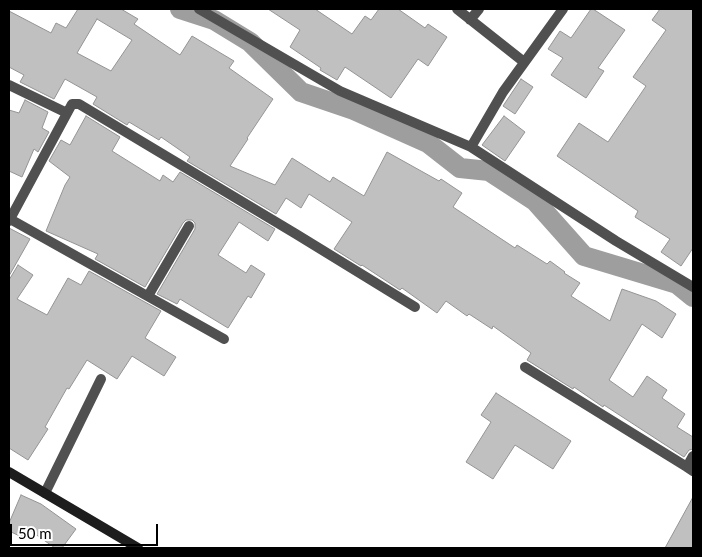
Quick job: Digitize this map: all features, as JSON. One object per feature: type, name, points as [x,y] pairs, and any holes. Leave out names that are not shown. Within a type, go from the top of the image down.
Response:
[{"type":"main road","points":[[9,472],[138,548]]},
{"type":"street","points":[[199,9],[340,91],[471,147],[616,241],[693,287]]},
{"type":"street","points":[[457,9],[524,62]]},
{"type":"street","points":[[470,20],[479,9]]},
{"type":"street","points":[[471,147],[503,92],[563,9]]},
{"type":"street","points":[[9,85],[67,113]]},
{"type":"street","points":[[224,339],[9,220],[72,104],[79,104],[415,307]]},
{"type":"street","points":[[148,296],[189,226]]},
{"type":"street","points":[[525,367],[690,469],[693,456]]},
{"type":"street","points":[[44,493],[100,379]]},
{"type":"building","points":[[78,9],[121,9],[138,19],[134,24],[180,55],[192,36],[234,61],[229,68],[273,99],[230,166],[275,185],[292,158],[330,182],[333,177],[364,196],[387,152],[439,181],[441,179],[462,193],[453,207],[515,248],[517,245],[547,264],[550,261],[580,283],[571,296],[610,321],[622,289],[656,301],[676,314],[662,338],[642,324],[609,380],[633,397],[647,376],[667,390],[662,398],[685,414],[677,427],[693,437],[693,449],[689,450],[684,457],[604,405],[603,407],[574,387],[573,389],[527,360],[531,353],[493,326],[492,329],[469,314],[467,316],[446,301],[437,313],[402,288],[400,290],[334,249],[352,222],[309,194],[301,208],[286,198],[276,214],[187,161],[190,157],[161,137],[159,140],[129,122],[127,125],[93,104],[97,97],[65,79],[54,99],[20,82],[24,75],[9,67],[9,11],[51,33],[56,23],[66,28]],"holes":[[[97,19],[132,40],[111,71],[77,53]]]},
{"type":"building","points":[[268,9],[315,9],[352,34],[365,16],[371,20],[379,9],[398,9],[425,28],[428,24],[447,37],[428,66],[418,59],[391,98],[345,67],[337,80],[320,70],[321,68],[290,47],[300,30]]},
{"type":"building","points":[[591,9],[625,30],[598,68],[604,71],[586,98],[551,75],[563,58],[548,49],[560,31],[571,38]]},
{"type":"building","points":[[660,9],[693,9],[693,248],[681,266],[661,252],[670,239],[635,217],[638,211],[557,156],[579,123],[608,142],[646,86],[633,77],[666,30],[652,20]]},
{"type":"building","points":[[521,79],[533,87],[515,114],[503,106]]},
{"type":"building","points":[[25,100],[48,112],[42,128],[49,132],[38,152],[34,149],[22,177],[9,171],[9,110],[19,113]]},
{"type":"building","points":[[86,116],[120,137],[112,151],[160,181],[163,175],[173,182],[180,172],[275,229],[268,241],[239,222],[218,255],[246,273],[251,265],[265,274],[251,298],[248,296],[228,328],[180,299],[177,304],[157,294],[195,229],[195,223],[192,220],[186,220],[183,223],[145,287],[95,259],[98,254],[46,231],[70,177],[49,161],[61,140],[70,145]]},
{"type":"building","points":[[504,116],[525,132],[505,161],[482,145]]},
{"type":"building","points":[[9,228],[30,239],[9,276]]},
{"type":"building","points":[[18,265],[33,275],[17,299],[47,315],[68,278],[81,285],[89,271],[161,311],[145,338],[176,357],[164,376],[132,356],[117,379],[87,360],[69,389],[67,388],[45,427],[48,429],[28,460],[9,448],[9,280]]},
{"type":"building","points":[[496,393],[571,441],[553,469],[515,445],[493,479],[466,462],[491,422],[481,415]]},
{"type":"building","points":[[21,495],[41,504],[76,529],[62,548],[55,548],[28,529],[24,538],[9,531],[9,523]]},
{"type":"building","points":[[693,497],[693,548],[665,548]]},
{"type":"waterway","points":[[180,9],[214,20],[250,42],[301,92],[354,110],[428,143],[460,168],[489,171],[535,201],[584,256],[677,284],[693,297]]}]
